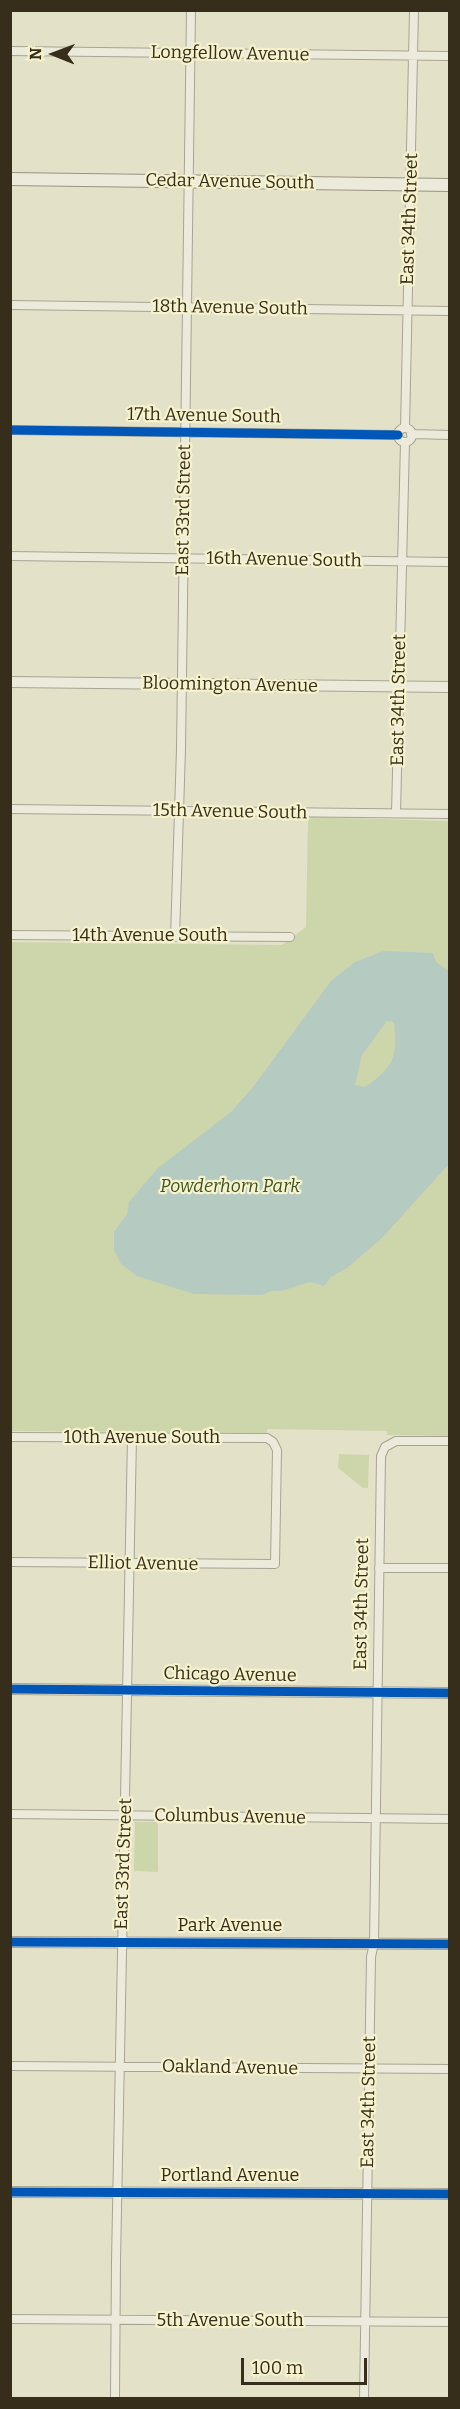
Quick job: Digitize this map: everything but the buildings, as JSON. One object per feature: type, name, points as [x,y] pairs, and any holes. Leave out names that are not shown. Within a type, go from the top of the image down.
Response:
[{"type":"main road","name":"Cedar Avenue South","points":[[10,178],[450,185]]},
{"type":"street","name":"East 33rd Street","points":[[175,937],[179,810],[191,10]]},
{"type":"street","name":"East 34th Street","points":[[396,813],[405,442],[400,440],[405,432],[414,10]]},
{"type":"street","name":"Longfellow Avenue","points":[[10,51],[450,56]]},
{"type":"street","name":"18th Avenue South","points":[[10,305],[450,311]]},
{"type":"street","name":"17th Avenue South","points":[[10,430],[185,433],[405,432],[450,435]]},
{"type":"street","name":"16th Avenue South","points":[[10,556],[450,561]]},
{"type":"street","name":"Bloomington Avenue","points":[[10,682],[450,687]]},
{"type":"street","name":"15th Avenue South","points":[[10,809],[450,814]]},
{"type":"street","name":"14th Avenue South","points":[[10,935],[290,937]]},
{"type":"street","name":"10th Avenue South","points":[[10,1437],[267,1438],[273,1442],[277,1450],[275,1564]]},
{"type":"street","name":"East 33rd Street","points":[[116,2398],[119,2066],[126,1815],[132,1437]]},
{"type":"street","name":"East 34th Street","points":[[364,2398],[381,1456],[386,1447],[396,1441],[450,1441]]},
{"type":"street","name":"Elliot Avenue","points":[[10,1562],[275,1564]]},
{"type":"street","points":[[379,1568],[450,1568]]},
{"type":"street","name":"Chicago Avenue","points":[[10,1689],[450,1693]]},
{"type":"street","name":"Columbus Avenue","points":[[10,1814],[450,1819]]},
{"type":"street","name":"Park Avenue","points":[[10,1942],[450,1944]]},
{"type":"street","name":"Oakland Avenue","points":[[10,2066],[450,2069]]},
{"type":"street","name":"Portland Avenue","points":[[10,2192],[450,2194]]},
{"type":"street","name":"5th Avenue South","points":[[10,2319],[450,2322]]},
{"type":"green space","name":"Powderhorn Park","points":[[308,817],[449,821],[449,1436],[387,1435],[387,1431],[267,1429],[267,1433],[11,1431],[11,942],[282,945],[306,927]]},
{"type":"green space","points":[[339,1454],[369,1455],[368,1488],[363,1488],[338,1468]]},
{"type":"green space","points":[[135,1822],[158,1822],[158,1872],[134,1871]]},
{"type":"shaded area","points":[[384,951],[433,953],[436,962],[449,971],[449,1164],[382,1238],[347,1268],[331,1277],[324,1286],[310,1282],[262,1295],[194,1294],[137,1276],[121,1264],[114,1250],[114,1232],[127,1214],[129,1202],[157,1169],[232,1111],[253,1087],[331,981],[355,962]],"holes":[[[387,1021],[394,1022],[394,1053],[388,1067],[365,1087],[355,1085],[362,1055]]]},
{"type":"cycle path","points":[[10,430],[398,435]]},
{"type":"cycle path","points":[[10,1689],[450,1693]]},
{"type":"cycle path","points":[[10,1942],[450,1944]]},
{"type":"cycle path","points":[[10,2192],[450,2194]]}]
